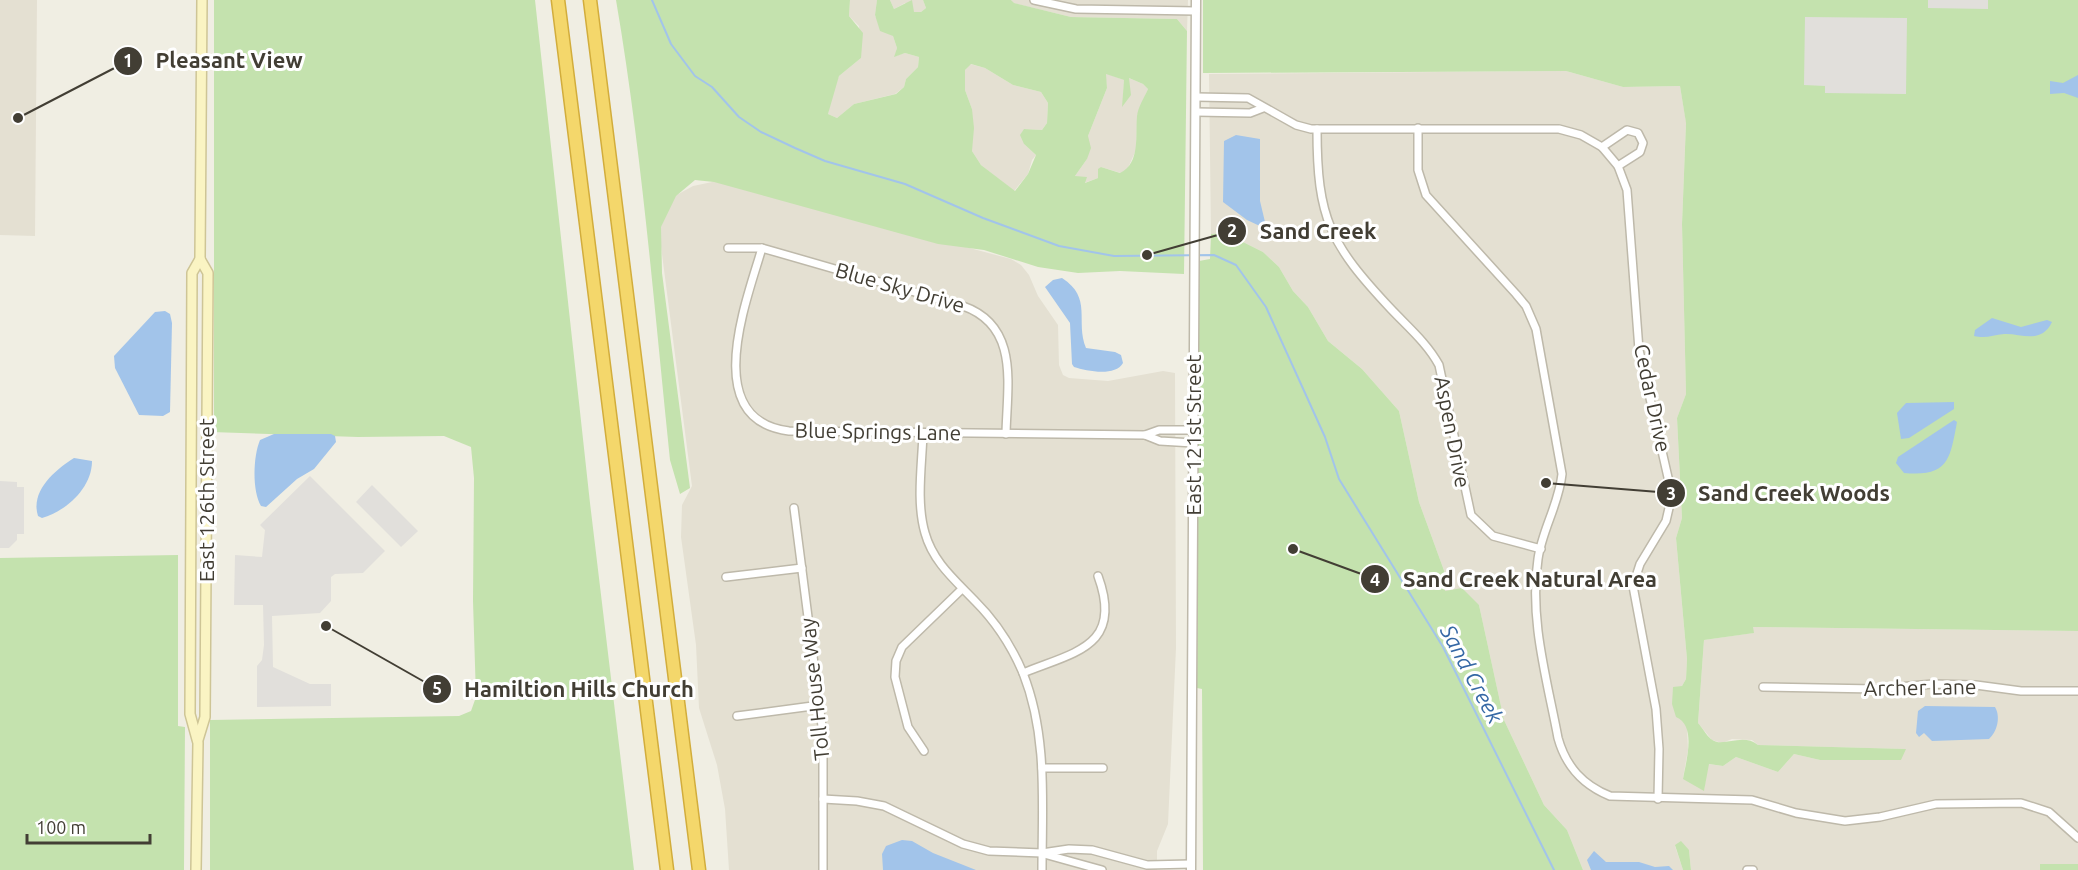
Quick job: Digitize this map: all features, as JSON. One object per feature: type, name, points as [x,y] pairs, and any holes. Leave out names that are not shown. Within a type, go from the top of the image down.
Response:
[{"type":"highway","points":[[558,0],[667,870]]},
{"type":"highway","points":[[590,0],[699,870]]},
{"type":"main road","name":"East 126th Street","points":[[196,870],[198,742],[190,704],[192,273],[200,259],[202,0]]},
{"type":"main road","name":"East 126th Street","points":[[198,742],[205,717],[208,284],[208,273],[200,259]]},
{"type":"street","points":[[1034,0],[1076,9],[1196,11]]},
{"type":"street","name":"East 121st Street","points":[[1191,867],[1196,0]]},
{"type":"street","name":"Cedar Drive","points":[[1196,97],[1248,98],[1296,125],[1317,129],[1558,129],[1581,135],[1602,147],[1617,166],[1623,179],[1628,203],[1639,350],[1672,495],[1666,521],[1640,564],[1633,586],[1656,709],[1659,750],[1658,799]]},
{"type":"street","points":[[1196,112],[1250,112],[1263,108]]},
{"type":"street","name":"Aspen Drive","points":[[1317,129],[1320,189],[1333,235],[1351,265],[1426,345],[1439,365],[1471,515],[1493,536],[1541,549]]},
{"type":"street","points":[[1418,129],[1420,180],[1425,195],[1526,306],[1536,329],[1562,474],[1541,549],[1535,582],[1535,612],[1558,738],[1564,757],[1575,774],[1600,792],[1623,798],[1752,800],[1796,813],[1845,821],[1880,817],[1943,804],[2021,803],[2049,812],[2078,838]]},
{"type":"street","points":[[1602,147],[1627,130],[1638,133],[1642,140],[1640,152],[1617,166]]},
{"type":"street","name":"Blue Sky Drive","points":[[729,248],[762,248],[963,306],[983,315],[1000,335],[1006,355],[1006,434]]},
{"type":"street","name":"Blue Springs Lane","points":[[762,248],[739,329],[735,354],[740,390],[754,416],[773,427],[789,431],[1145,435],[1159,430],[1194,430]]},
{"type":"street","points":[[923,433],[921,505],[924,532],[935,557],[997,628],[1023,673],[1038,721],[1042,768],[1042,870]]},
{"type":"street","name":"Blue Springs Lane","points":[[1145,435],[1160,441],[1193,442]]},
{"type":"street","name":"Toll House Way","points":[[794,508],[820,705],[823,870]]},
{"type":"street","points":[[726,577],[802,568]]},
{"type":"street","points":[[1023,673],[1082,649],[1101,633],[1105,604],[1098,576]]},
{"type":"street","points":[[924,751],[908,727],[895,677],[896,661],[902,647],[962,589]]},
{"type":"street","name":"Archer Lane","points":[[1763,687],[1876,689],[1933,684],[1976,685],[2021,691],[2078,691]]},
{"type":"street","points":[[736,716],[820,705]]},
{"type":"street","points":[[1042,768],[1103,768]]},
{"type":"street","points":[[823,799],[857,801],[884,806],[976,848],[1008,853],[1042,853],[1069,849],[1092,850],[1142,865],[1191,867]]},
{"type":"street","points":[[1042,853],[1102,870]]},
{"type":"street","points":[[1747,870],[1753,870]]},
{"type":"shaded area","points":[[0,0],[37,0],[35,236],[0,235]]},
{"type":"shaded area","points":[[850,0],[877,0],[875,16],[893,36],[897,48],[895,56],[905,53],[919,57],[918,67],[906,79],[904,87],[895,94],[854,104],[837,118],[828,114],[832,93],[839,76],[861,58],[859,26],[849,16]]},
{"type":"shaded area","points":[[890,0],[923,0],[926,8],[921,12],[914,12],[905,3],[894,9]]},
{"type":"shaded area","points":[[1011,0],[1188,0],[1187,31],[1177,19],[1071,17],[1013,3]]},
{"type":"shaded area","points":[[1928,0],[1988,0],[1988,9],[1928,8]]},
{"type":"shaded area","points":[[1805,17],[1907,18],[1906,94],[1825,93],[1825,86],[1804,85]]},
{"type":"shaded area","points":[[970,64],[985,68],[1013,85],[1041,92],[1048,103],[1047,123],[1042,130],[1024,129],[1024,144],[1036,155],[1028,174],[1014,191],[981,165],[972,151],[972,109],[965,90],[965,70]]},
{"type":"shaded area","points":[[1566,71],[1623,87],[1680,86],[1686,122],[1682,224],[1686,394],[1677,418],[1682,518],[1676,538],[1687,659],[1686,679],[1682,686],[1683,720],[1687,727],[1688,750],[1683,778],[1704,790],[1708,764],[1723,766],[1736,757],[1778,772],[1794,754],[1820,760],[1900,760],[1905,749],[1758,745],[1752,740],[1732,739],[1722,743],[1712,740],[1698,723],[1704,640],[1753,633],[1753,627],[2078,631],[2078,870],[1691,870],[1689,850],[1675,846],[1683,870],[1583,870],[1567,830],[1544,805],[1504,720],[1479,605],[1444,591],[1446,576],[1419,502],[1399,411],[1362,369],[1328,341],[1308,307],[1293,291],[1279,267],[1263,252],[1225,233],[1211,234],[1209,74]]},
{"type":"shaded area","points":[[1105,73],[1124,80],[1123,106],[1129,78],[1143,84],[1148,89],[1137,116],[1136,150],[1127,170],[1121,173],[1101,167],[1098,178],[1084,183],[1075,176],[1087,159],[1088,136],[1107,88]]},
{"type":"shaded area","points":[[717,181],[1011,259],[1021,265],[1029,275],[1038,296],[1058,325],[1059,365],[1063,375],[1069,378],[1108,381],[1163,371],[1175,373],[1176,648],[1168,824],[1157,851],[1157,870],[729,870],[725,809],[717,765],[699,708],[696,645],[681,537],[682,505],[692,486],[659,231],[673,197],[693,186]]},
{"type":"shaded area","points":[[310,476],[385,551],[363,573],[335,574],[331,577],[331,601],[320,613],[272,616],[273,667],[310,684],[331,684],[331,706],[257,707],[257,666],[262,660],[264,645],[263,605],[234,605],[235,555],[262,557],[265,530],[260,525]]},
{"type":"shaded area","points":[[0,481],[17,482],[17,487],[24,487],[24,534],[17,534],[17,540],[9,548],[0,548]]},
{"type":"shaded area","points":[[372,485],[418,531],[401,547],[356,502]]},
{"type":"green space","points":[[214,0],[535,0],[590,503],[634,870],[210,870],[210,720],[459,716],[471,711],[476,697],[473,601],[474,478],[471,447],[444,436],[358,437],[211,432],[214,421]]},
{"type":"green space","points":[[616,0],[850,0],[849,16],[863,33],[861,58],[839,76],[828,114],[837,118],[854,104],[896,94],[918,67],[919,57],[905,53],[894,57],[897,48],[893,36],[880,31],[875,15],[877,0],[890,0],[894,9],[912,0],[914,12],[921,12],[926,8],[923,0],[1011,0],[1014,3],[1071,17],[1177,19],[1187,31],[1184,274],[1120,271],[1078,273],[1038,267],[984,250],[938,244],[714,182],[695,180],[676,196],[661,227],[662,273],[690,488],[680,494],[670,460],[647,229]],"holes":[[[971,64],[985,68],[1013,85],[1041,92],[1048,103],[1047,123],[1042,130],[1024,129],[1020,135],[1024,144],[1036,155],[1028,174],[1015,191],[981,165],[972,151],[974,128],[972,109],[965,90],[965,70]],[[1106,74],[1124,80],[1122,107],[1131,95],[1129,78],[1143,84],[1148,89],[1138,113],[1136,148],[1131,163],[1120,173],[1101,167],[1098,169],[1098,178],[1085,183],[1087,177],[1075,176],[1087,159],[1091,148],[1088,136],[1107,88]]]},
{"type":"green space","points":[[1203,0],[2078,0],[2078,631],[1753,627],[1754,633],[1704,640],[1698,723],[1716,742],[1745,740],[1758,745],[1906,749],[1901,760],[1820,760],[1794,754],[1778,772],[1736,757],[1723,766],[1709,764],[1704,791],[1683,779],[1688,754],[1688,736],[1686,728],[1676,717],[1672,704],[1673,687],[1682,686],[1686,679],[1687,659],[1676,538],[1682,518],[1677,418],[1686,394],[1682,224],[1686,123],[1680,86],[1623,87],[1566,71],[1203,73]]},
{"type":"green space","points":[[1225,233],[1263,252],[1279,267],[1293,291],[1308,307],[1328,341],[1362,369],[1399,411],[1419,502],[1446,576],[1445,591],[1462,588],[1479,605],[1504,720],[1544,805],[1567,830],[1583,870],[1203,870],[1202,689],[1197,688],[1199,261],[1210,259],[1211,234]]},
{"type":"green space","points":[[178,555],[178,726],[185,727],[184,870],[0,870],[0,558]]},
{"type":"green space","points":[[1681,841],[1689,850],[1691,870],[1683,870],[1675,845]]},
{"type":"green space","points":[[2040,864],[2078,864],[2078,870],[2040,870]]},
{"type":"water","points":[[2078,75],[2078,98],[2064,93],[2050,94],[2050,81],[2063,83]]},
{"type":"water","points":[[1236,135],[1260,139],[1260,201],[1265,222],[1262,227],[1247,220],[1223,202],[1224,141]]},
{"type":"water","points":[[1062,278],[1077,294],[1080,302],[1086,348],[1121,355],[1123,363],[1119,367],[1100,372],[1080,369],[1072,364],[1070,323],[1045,287],[1053,280]]},
{"type":"water","points":[[165,311],[170,314],[172,323],[170,412],[163,416],[139,415],[115,368],[114,356],[155,312]]},
{"type":"water","points":[[1992,318],[2021,327],[2047,320],[2052,322],[2047,329],[2036,336],[2004,334],[1974,336],[1975,330]]},
{"type":"water","points":[[1954,402],[1954,409],[1909,438],[1901,439],[1897,413],[1906,403]]},
{"type":"water","points":[[1954,420],[1957,422],[1955,435],[1949,456],[1944,463],[1938,469],[1930,472],[1904,473],[1896,463],[1898,457]]},
{"type":"water","points":[[274,434],[331,434],[335,436],[336,442],[314,469],[297,479],[266,507],[261,506],[258,500],[255,464],[260,440]]},
{"type":"water","points":[[74,458],[92,461],[91,471],[83,489],[60,510],[42,518],[38,516],[36,507],[41,490],[52,475]]},
{"type":"water","points":[[1925,706],[1995,707],[1998,715],[1997,724],[1989,739],[1932,741],[1924,733],[1919,737],[1916,733],[1918,711]]},
{"type":"water","points":[[902,840],[912,841],[933,853],[976,870],[883,870],[882,854],[886,846]]},
{"type":"water","points":[[1594,851],[1606,862],[1639,862],[1655,867],[1669,866],[1673,870],[1591,870],[1587,860]]},
{"type":"waterway","name":"Sand Creek","points":[[652,0],[671,44],[695,76],[712,87],[739,117],[761,132],[795,148],[825,161],[905,184],[983,218],[1059,246],[1114,256],[1214,255],[1236,265],[1266,307],[1325,437],[1339,479],[1443,647],[1554,870]]},
{"type":"place","name":"Pleasant View","points":[[18,118]]},
{"type":"place","name":"Sand Creek","points":[[1147,255]]},
{"type":"place","name":"Sand Creek Woods","points":[[1546,483]]},
{"type":"place","name":"Sand Creek Natural Area","points":[[1293,549]]},
{"type":"place","name":"Hamiltion Hills Church","points":[[326,626]]}]
